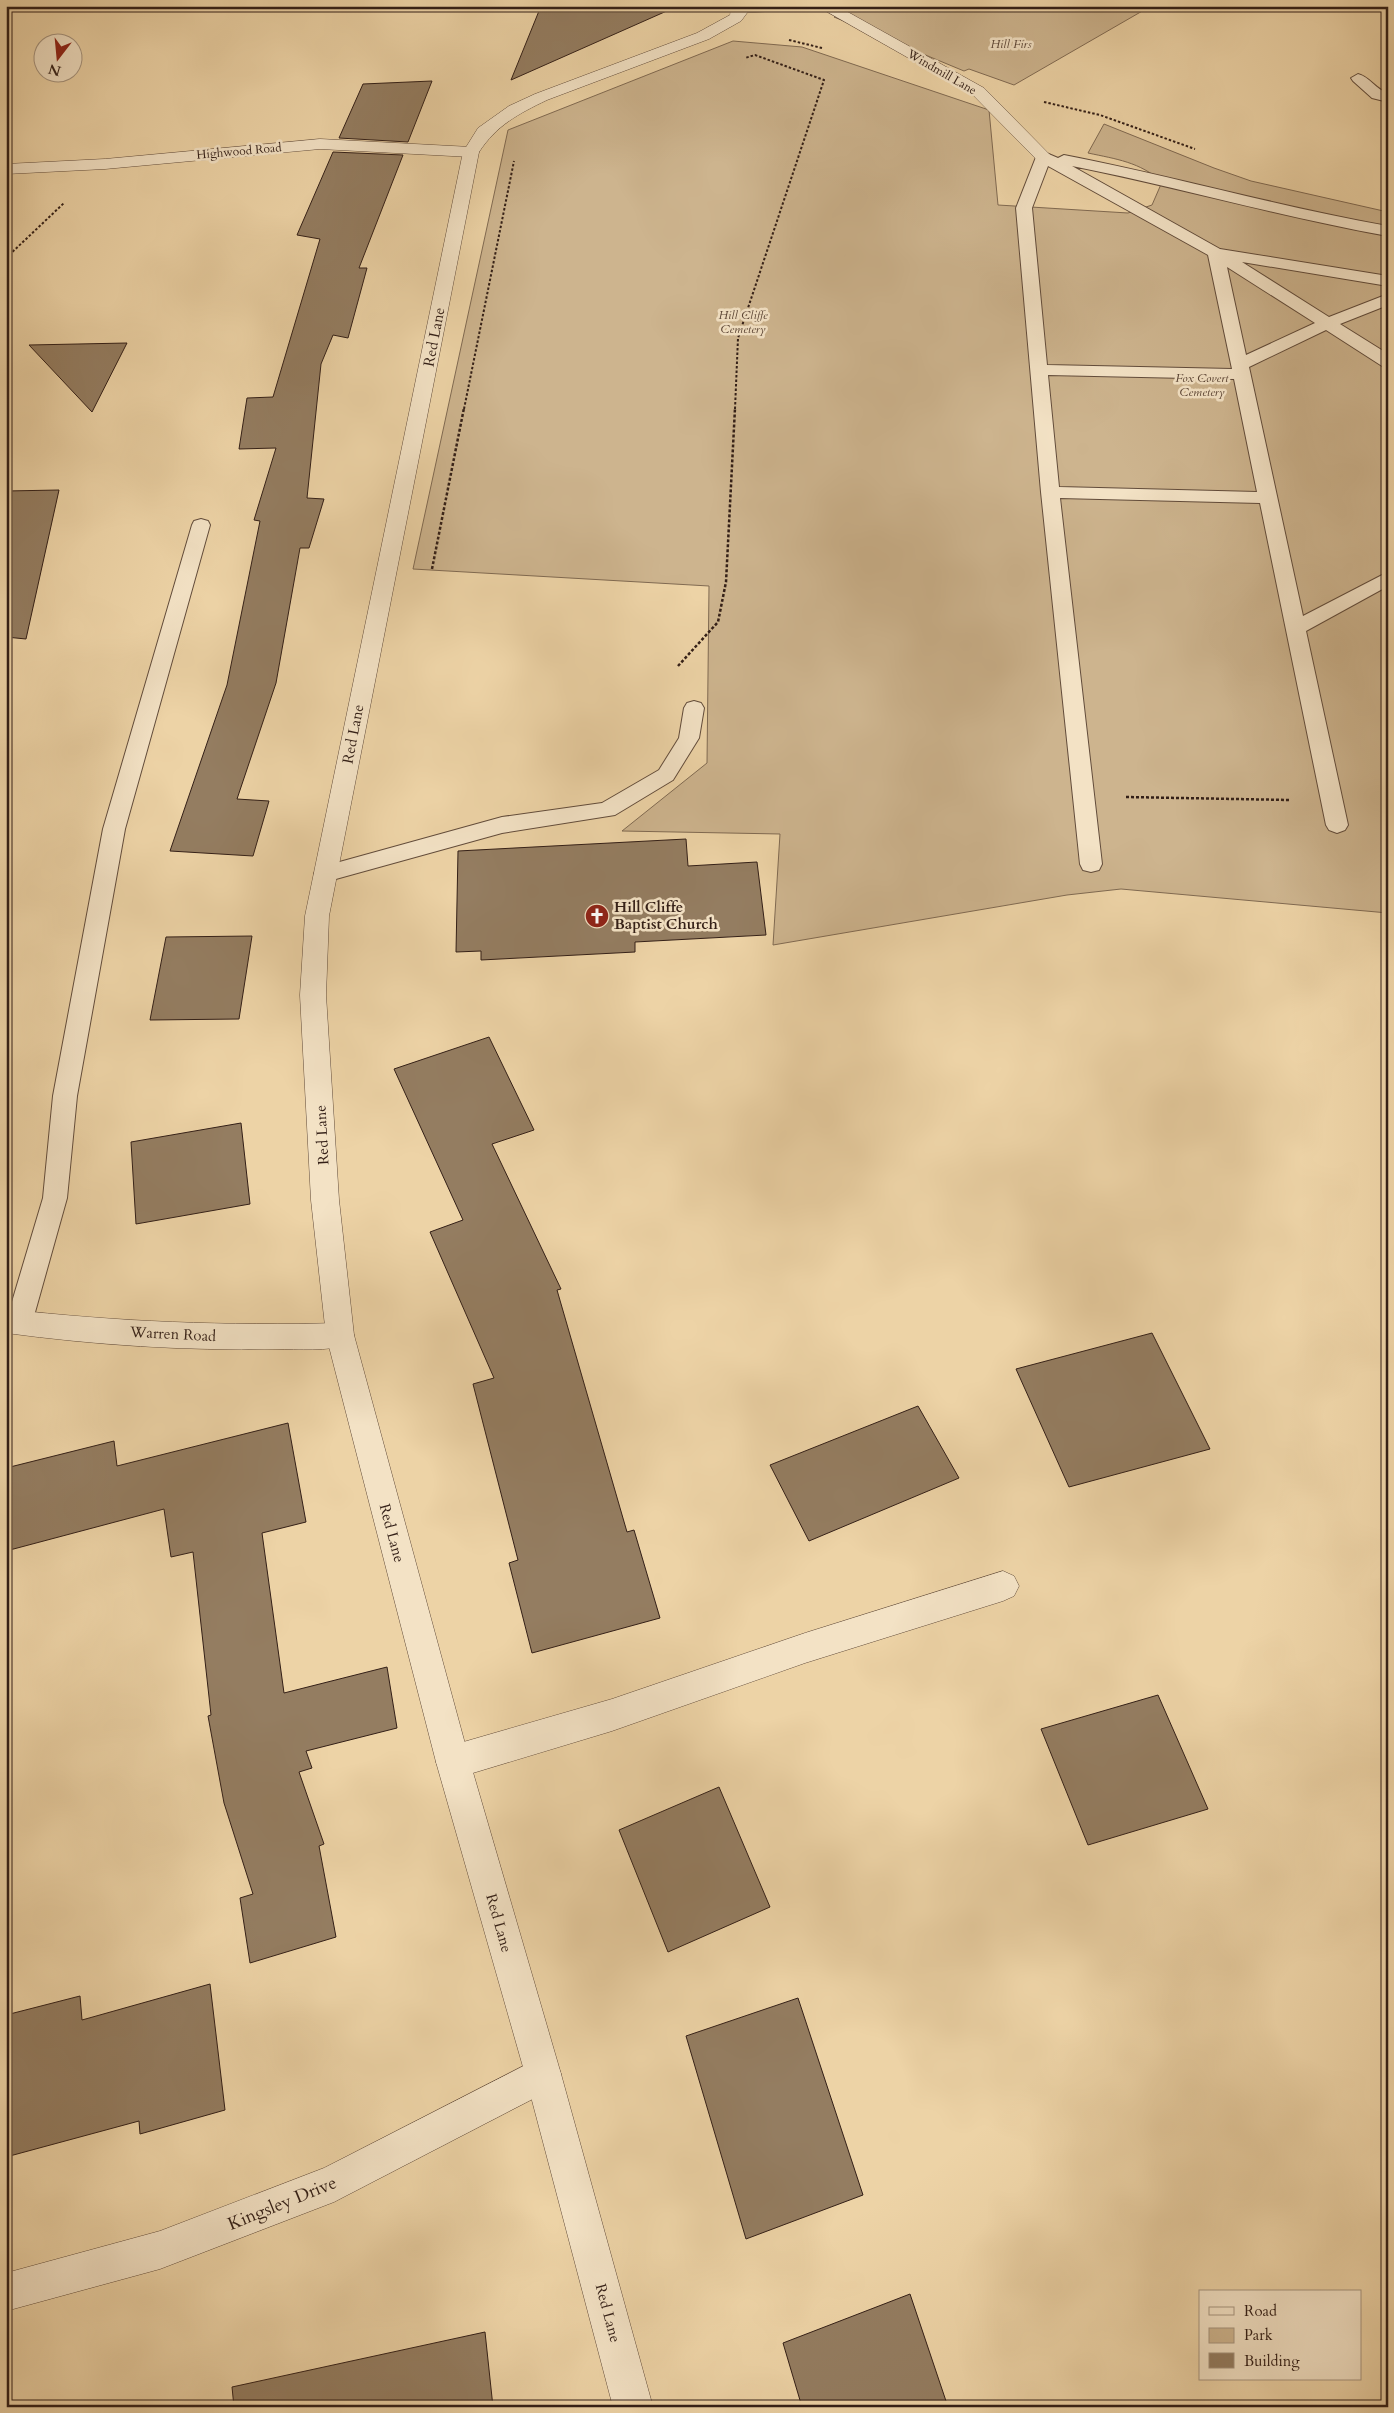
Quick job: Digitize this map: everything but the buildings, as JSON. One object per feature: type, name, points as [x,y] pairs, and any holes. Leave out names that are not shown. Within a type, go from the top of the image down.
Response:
[{"type":"street","points":[[739,7],[774,6]]},
{"type":"street","name":"Windmill Lane","points":[[825,6],[978,91],[1044,157]]},
{"type":"street","name":"Red Lane","points":[[633,2407],[543,2074],[453,1762],[340,1335],[325,1200],[313,995],[317,916],[471,152],[484,132],[515,109],[541,97],[703,36],[731,22],[739,13],[739,7]]},
{"type":"street","name":"Highwood Road","points":[[6,169],[106,164],[320,144],[471,152]]},
{"type":"street","name":"Warren Road","points":[[12,1322],[138,1333],[269,1338],[340,1335]]},
{"type":"street","points":[[453,1762],[612,1715],[805,1648],[1003,1586]]},
{"type":"street","name":"Kingsley Drive","points":[[6,2292],[160,2250],[334,2183],[543,2074]]},
{"type":"lane","points":[[1358,78],[1377,95],[1388,98]]},
{"type":"lane","points":[[1044,157],[1142,175],[1310,217],[1388,231]]},
{"type":"lane","points":[[1044,157],[1216,253],[1388,362]]},
{"type":"lane","points":[[1044,157],[1024,208],[1050,492],[1091,864]]},
{"type":"lane","points":[[1216,253],[1388,282]]},
{"type":"lane","points":[[1216,253],[1337,825]]},
{"type":"lane","points":[[1040,370],[1241,369],[1326,324],[1388,299]]},
{"type":"lane","points":[[1050,492],[1268,498]]},
{"type":"lane","points":[[12,1322],[55,1198],[65,1096],[114,829],[201,525]]},
{"type":"lane","points":[[1295,628],[1388,578]]},
{"type":"lane","points":[[325,874],[502,825],[607,810],[666,775],[689,738],[694,708]]},
{"type":"path","points":[[678,666],[718,622],[726,582],[738,338],[824,80],[755,55],[736,61]]},
{"type":"path","points":[[978,91],[1018,96],[1100,115],[1200,151]]},
{"type":"path","points":[[431,572],[514,161]]},
{"type":"path","points":[[6,258],[106,164]]},
{"type":"path","points":[[1083,796],[1332,801]]},
{"type":"green space","name":"Hill Firs","points":[[862,6],[1151,6],[1014,85],[969,69],[964,71],[834,17]]},
{"type":"green space","name":"Hill Cliffe Cemetery","points":[[733,41],[802,47],[989,110],[998,205],[1128,213],[1152,205],[1162,182],[1154,175],[1118,160],[1088,153],[1104,124],[1251,181],[1388,212],[1388,913],[1121,889],[1067,895],[773,945],[780,834],[622,831],[707,763],[709,586],[413,569],[508,130]]},
{"type":"place","name":"Hill Cliffe Baptist Church","points":[[597,916]]},
{"type":"park label","name":"Fox Covert Cemetery","points":[[1202,385]]}]
